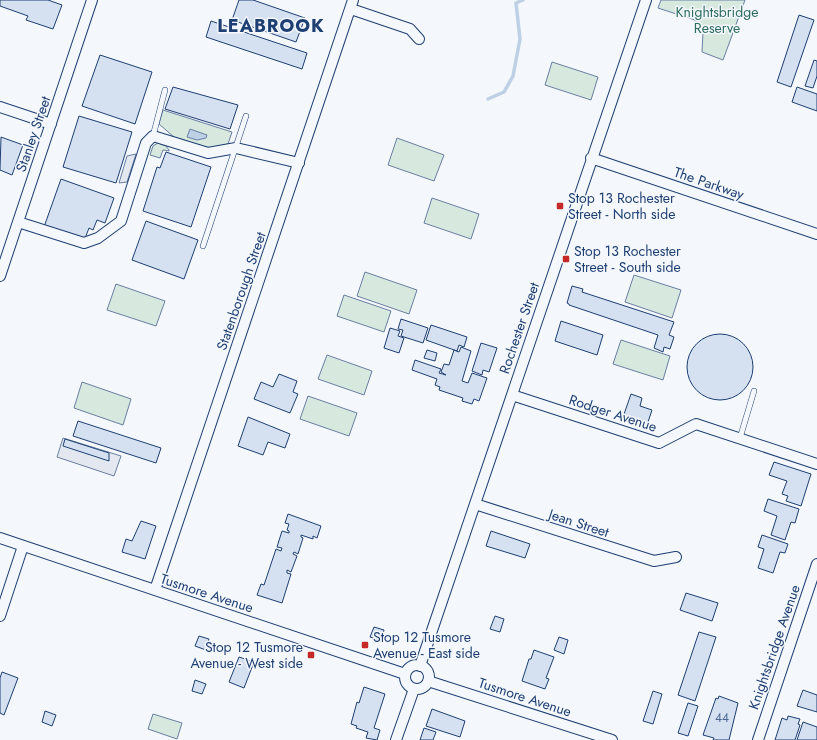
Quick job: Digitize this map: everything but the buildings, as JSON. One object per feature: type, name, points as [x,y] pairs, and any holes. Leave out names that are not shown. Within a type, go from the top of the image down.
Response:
[{"type":"street","name":"Stanley Street","points":[[0,276],[92,0]]},
{"type":"street","name":"Rochester Street","points":[[420,666],[591,158],[646,0]]},
{"type":"street","points":[[352,4],[410,29],[419,39]]},
{"type":"street","name":"Statenborough Street","points":[[155,590],[352,4]]},
{"type":"street","points":[[0,107],[51,124]]},
{"type":"street","points":[[18,222],[84,243],[98,238],[121,221],[146,143],[153,136],[208,153],[236,148],[299,163]]},
{"type":"street","name":"The Parkway","points":[[591,158],[817,234]]},
{"type":"street","name":"Rodger Avenue","points":[[512,395],[659,443],[696,424],[817,464]]},
{"type":"street","name":"Jean Street","points":[[475,504],[654,561],[676,557]]},
{"type":"street","name":"Tusmore Avenue","points":[[0,538],[405,674]]},
{"type":"street","points":[[0,616],[23,546]]},
{"type":"street","name":"Knightsbridge Avenue","points":[[758,740],[815,579],[817,564]]},
{"type":"street","points":[[412,666],[420,666],[427,671],[428,681],[423,688],[414,689],[407,685],[405,674],[412,666]]},
{"type":"street","name":"Tusmore Avenue","points":[[428,681],[612,740]]},
{"type":"street","points":[[396,740],[414,689]]},
{"type":"lane","points":[[153,136],[165,90]]},
{"type":"lane","points":[[203,246],[246,116]]},
{"type":"lane","points":[[740,438],[754,391]]},
{"type":"green space","name":"Knightsbridge Reserve","points":[[661,0],[745,0],[723,60],[702,52],[703,32],[695,20],[658,8]]},
{"type":"green space","points":[[552,62],[598,77],[591,100],[545,85]]},
{"type":"green space","points":[[163,110],[232,132],[228,144],[209,148],[174,137],[159,124]]},
{"type":"green space","points":[[397,138],[444,155],[434,181],[388,165]]},
{"type":"green space","points":[[158,143],[166,146],[169,150],[163,150],[160,158],[150,155],[153,146]]},
{"type":"green space","points":[[432,198],[479,214],[471,239],[424,223]]},
{"type":"green space","points":[[365,272],[417,290],[409,314],[357,296]]},
{"type":"green space","points":[[634,275],[681,290],[672,318],[625,302]]},
{"type":"green space","points":[[116,284],[165,301],[156,326],[107,310]]},
{"type":"green space","points":[[344,295],[391,311],[384,332],[337,316]]},
{"type":"green space","points":[[621,340],[670,356],[663,380],[613,364]]},
{"type":"green space","points":[[327,355],[372,371],[364,395],[318,379]]},
{"type":"green space","points":[[82,382],[131,399],[123,425],[74,408]]},
{"type":"green space","points":[[308,396],[357,413],[349,436],[300,419]]},
{"type":"green space","points":[[153,714],[182,723],[177,739],[148,729]]},
{"type":"shaded area","points":[[136,154],[127,182],[119,183],[127,156]]},
{"type":"shaded area","points":[[63,438],[121,456],[114,476],[57,457]]},
{"type":"water","points":[[190,129],[207,135],[206,138],[197,140],[187,137]]},
{"type":"waterway","points":[[488,99],[504,92],[513,76],[520,39],[516,3],[523,0]]},
{"type":"place","name":"Stop 13 Rochester Street - North side","points":[[560,206]]},
{"type":"place","name":"Stop 13 Rochester Street - South side","points":[[566,259]]},
{"type":"place","name":"Stop 12 Tusmore Avenue - East side","points":[[365,645]]},
{"type":"place","name":"Stop 12 Tusmore Avenue - West side","points":[[311,655]]},
{"type":"district","name":"LEABROOK","points":[[271,26]]}]
